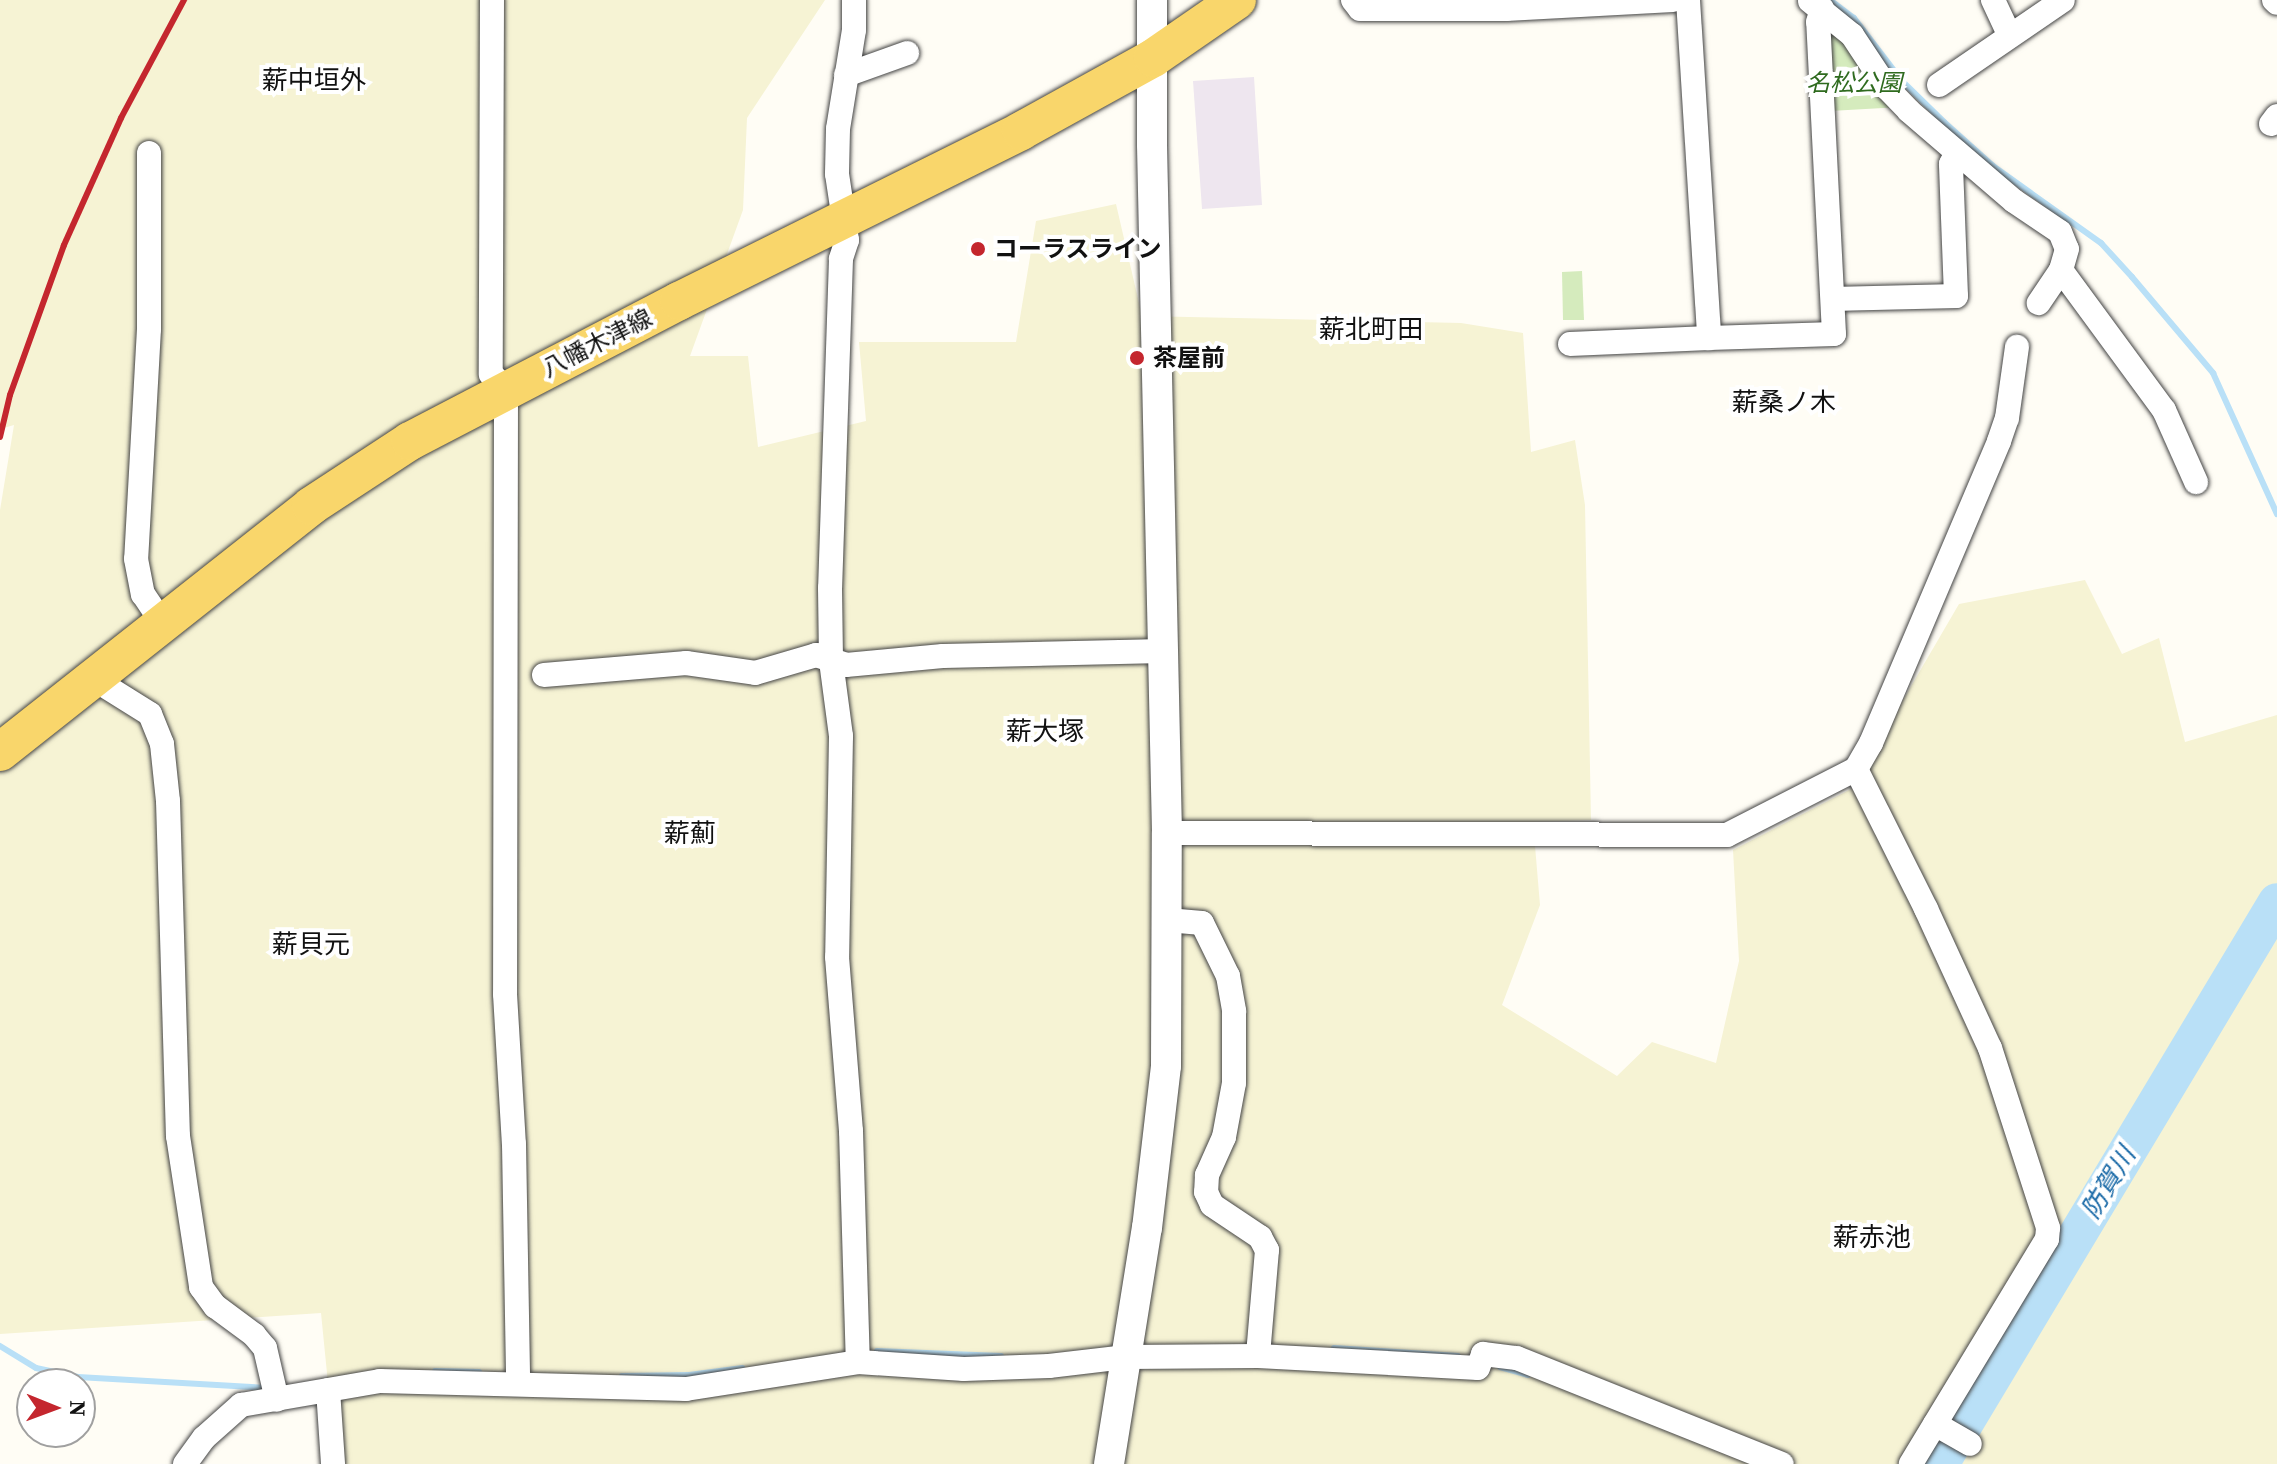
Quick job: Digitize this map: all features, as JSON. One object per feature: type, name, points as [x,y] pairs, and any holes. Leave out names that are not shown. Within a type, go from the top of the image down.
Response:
[{"type":"main road","name":"八幡木津線","points":[[0,752],[311,506],[410,441],[506,389],[1021,131],[1153,58],[1237,0]]},
{"type":"street","points":[[492,0],[491,374],[506,389],[505,994],[514,1144],[518,1376]]},
{"type":"street","points":[[854,0],[854,30],[838,129],[837,159],[847,240],[841,259],[830,572],[831,661],[841,736],[837,957],[851,1131],[858,1355]]},
{"type":"street","points":[[1109,1464],[1147,1228],[1166,1066],[1167,833],[1152,144],[1152,0]]},
{"type":"street","points":[[1353,0],[1360,9],[1506,9],[1673,0]]},
{"type":"street","points":[[1688,0],[1709,338]]},
{"type":"street","points":[[1993,0],[2009,34]]},
{"type":"street","points":[[1939,85],[2009,34],[2063,0]]},
{"type":"street","points":[[1570,344],[1834,334],[1815,4]]},
{"type":"street","points":[[1815,4],[1852,35],[1887,88],[2014,201],[2060,232],[2067,249],[2061,270],[2039,303]]},
{"type":"street","points":[[846,75],[897,64]]},
{"type":"street","points":[[1833,299],[1956,296],[1951,164],[1957,152]]},
{"type":"street","points":[[149,153],[149,329],[136,559],[143,594],[162,622]]},
{"type":"street","points":[[2061,270],[2164,410],[2196,482]]},
{"type":"street","points":[[1167,833],[1727,835],[1856,769],[1871,743],[1999,441],[2007,418],[2017,347]]},
{"type":"street","points":[[544,675],[686,663],[755,673],[816,655],[846,665],[943,656],[1164,651]]},
{"type":"street","points":[[94,679],[150,714],[162,744],[168,801],[178,1136],[201,1287],[215,1306],[254,1335],[265,1348],[276,1392]]},
{"type":"street","points":[[1856,769],[1926,909],[1990,1048],[2048,1228],[2047,1239],[1940,1426],[1911,1464]]},
{"type":"street","points":[[1167,920],[1202,923],[1228,976],[1234,1011],[1234,1083],[1224,1137],[1207,1175],[1206,1192],[1212,1205],[1260,1237],[1267,1250],[1259,1348]]},
{"type":"street","points":[[185,1464],[204,1438],[241,1405],[276,1392],[328,1390],[380,1381],[518,1376],[686,1389],[858,1355],[964,1369],[1049,1366],[1259,1348],[1478,1368],[1483,1354],[1517,1358],[1782,1464]]},
{"type":"street","points":[[328,1390],[333,1464]]},
{"type":"street","points":[[1940,1426],[1970,1444]]},
{"type":"shaded area","points":[[0,0],[825,0],[747,118],[743,210],[690,356],[748,356],[758,447],[866,421],[859,342],[1016,342],[1036,221],[1116,204],[1142,316],[1461,323],[1523,333],[1531,452],[1575,440],[1585,505],[1591,820],[1533,822],[1540,905],[1502,1005],[1617,1076],[1652,1042],[1716,1063],[1739,961],[1733,850],[1851,789],[1959,604],[2085,580],[2122,654],[2159,638],[2185,742],[2277,715],[2277,1464],[336,1464],[321,1313],[0,1334],[0,510],[14,425],[0,429]]},
{"type":"shaded area","points":[[1254,77],[1262,205],[1202,209],[1193,81]]},
{"type":"green space","name":"名松公園","points":[[1823,20],[1901,107],[1830,111]]},
{"type":"green space","points":[[1582,271],[1584,320],[1563,320],[1562,272]]},
{"type":"waterway","points":[[1830,0],[1854,18],[1902,81],[1944,122],[1993,166],[2101,243],[2132,277],[2213,373],[2277,514]]},
{"type":"waterway","name":"防賀川","points":[[1940,1464],[2277,902]]},
{"type":"waterway","points":[[0,1346],[36,1368],[78,1377],[269,1388]]},
{"type":"waterway","points":[[1334,1348],[1458,1356]]},
{"type":"waterway","points":[[877,1351],[1001,1356]]},
{"type":"waterway","points":[[1500,1367],[1528,1375]]},
{"type":"waterway","points":[[622,1376],[689,1375],[743,1368]]},
{"type":"waterway","points":[[435,1371],[479,1372]]},
{"type":"railway","points":[[0,437],[10,395],[64,245],[121,118],[184,0]]},
{"type":"place","name":"コーラスライン","points":[[978,249]]},
{"type":"place","name":"茶屋前","points":[[1137,358]]},
{"type":"district","name":"薪中垣外","points":[[314,81]]},
{"type":"district","name":"薪北町田","points":[[1371,330]]},
{"type":"district","name":"薪桑ノ木","points":[[1784,403]]},
{"type":"district","name":"薪大塚","points":[[1045,732]]},
{"type":"district","name":"薪薊","points":[[690,834]]},
{"type":"district","name":"薪貝元","points":[[311,945]]},
{"type":"district","name":"薪赤池","points":[[1872,1238]]}]
